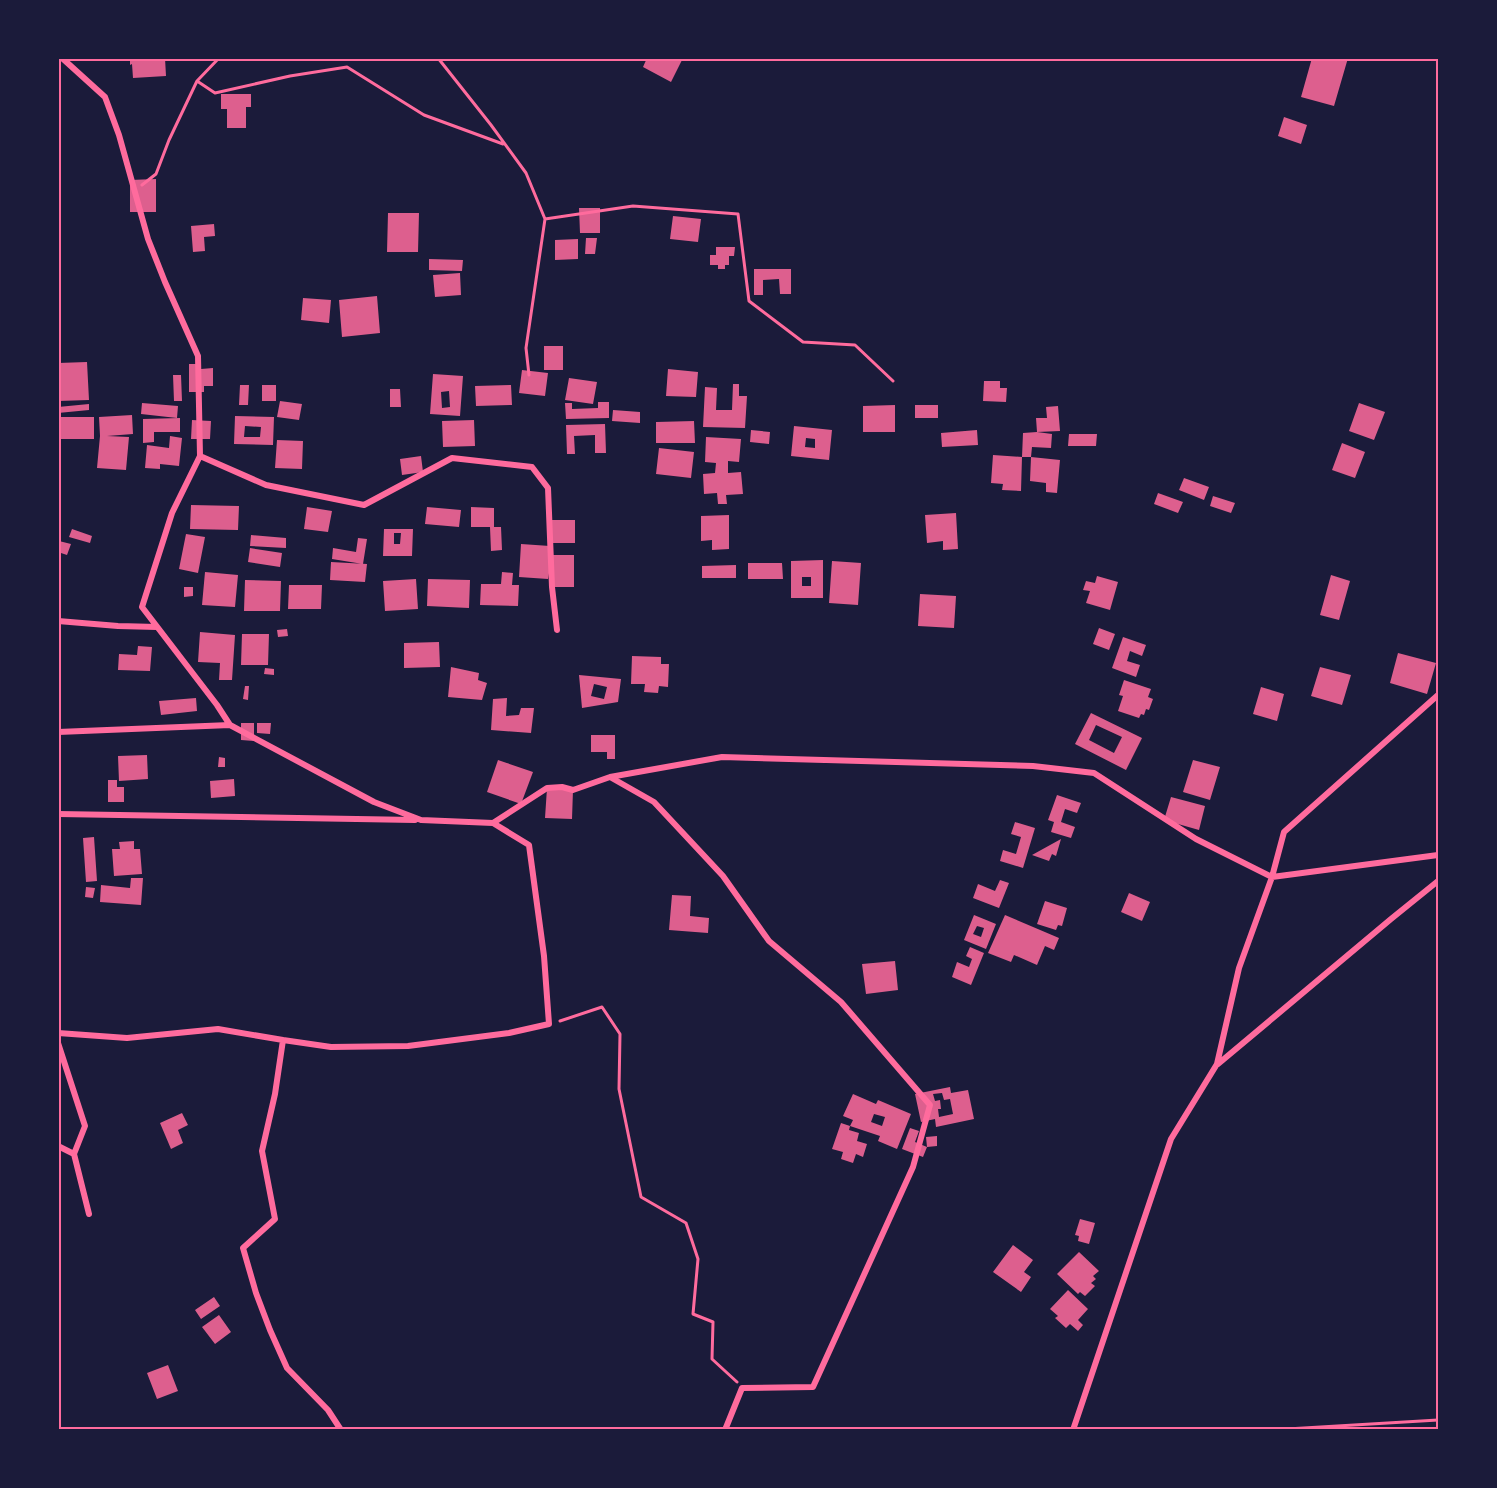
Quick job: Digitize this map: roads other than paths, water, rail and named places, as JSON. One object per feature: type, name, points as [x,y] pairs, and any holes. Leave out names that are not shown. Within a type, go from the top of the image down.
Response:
[{"type":"street","points":[[62,58],[105,97],[119,135],[148,239],[198,356],[200,456],[172,513],[142,607],[230,725],[374,802],[422,820]]},
{"type":"street","points":[[200,456],[266,485],[364,505],[452,458],[532,467],[548,488],[552,587],[557,630]]},
{"type":"street","points":[[58,621],[157,627]]},
{"type":"street","points":[[1217,1064],[1239,968],[1272,877],[1284,832],[1438,695]]},
{"type":"street","points":[[58,732],[230,725]]},
{"type":"street","points":[[493,823],[547,788],[562,787],[573,790],[610,777],[722,757],[1033,766],[1094,773],[1196,839],[1272,877],[1438,855]]},
{"type":"street","points":[[610,777],[654,802],[723,876],[769,941],[841,1002],[930,1105],[913,1167],[813,1387],[742,1388],[725,1430]]},
{"type":"street","points":[[58,814],[493,823],[530,845],[544,956],[549,1024],[509,1033],[408,1046],[331,1047],[218,1029],[127,1038],[58,1033]]},
{"type":"street","points":[[1073,1430],[1170,1139],[1217,1064],[1438,881]]},
{"type":"street","points":[[283,1040],[275,1094],[262,1151],[275,1219],[243,1248],[256,1293],[287,1368],[328,1410],[341,1430]]},
{"type":"street","points":[[58,1043],[85,1126],[74,1154],[89,1214]]},
{"type":"street","points":[[58,1146],[74,1154]]}]
